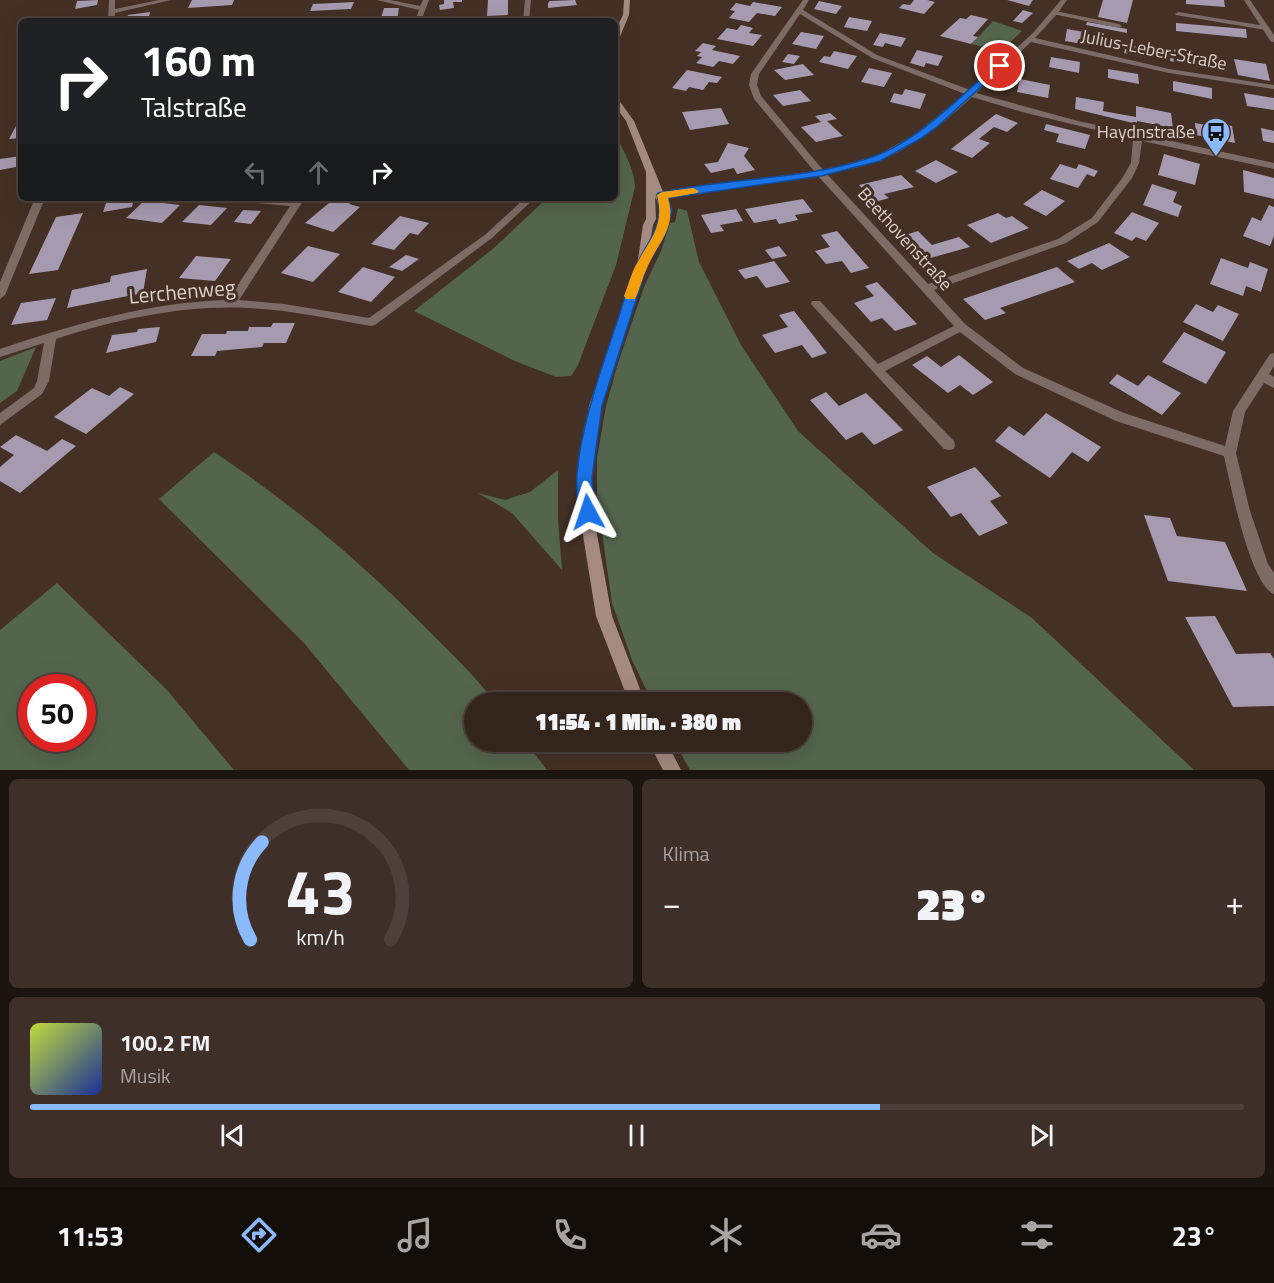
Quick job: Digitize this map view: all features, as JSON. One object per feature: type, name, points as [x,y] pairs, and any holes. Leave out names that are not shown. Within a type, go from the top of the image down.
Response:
[{"type":"main road","points":[[618,32],[626,15],[627,0]]},
{"type":"main road","points":[[618,105],[630,121],[657,196],[666,211],[660,235],[642,266],[595,406],[585,478],[589,529],[604,616],[634,692]]},
{"type":"main road","points":[[663,752],[672,770]]},
{"type":"street","points":[[111,18],[112,0]]},
{"type":"street","points":[[112,12],[168,0]]},
{"type":"street","points":[[380,0],[424,9]]},
{"type":"street","points":[[420,18],[426,0]]},
{"type":"street","points":[[526,18],[528,0]]},
{"type":"street","name":"Beethovenstraße","points":[[806,0],[756,74],[753,85],[757,97],[821,173],[926,290],[961,327],[1019,372],[1120,417],[1230,453]]},
{"type":"street","points":[[657,196],[821,173],[877,159],[917,137],[970,94],[1055,13],[1064,0]]},
{"type":"street","points":[[1247,0],[1274,40]]},
{"type":"street","points":[[800,11],[868,53],[970,94],[1018,108],[1274,166]]},
{"type":"street","name":"Julius-Leber-Straße","points":[[1029,39],[1169,71],[1274,87]]},
{"type":"street","points":[[926,290],[1062,241],[1095,220],[1127,178],[1135,163],[1138,135]]},
{"type":"street","points":[[0,295],[39,201]]},
{"type":"street","points":[[231,304],[298,201]]},
{"type":"street","name":"Lerchenweg","points":[[0,353],[122,316],[166,309],[231,304],[315,312],[371,322],[489,236],[527,201]]},
{"type":"street","points":[[816,303],[949,445]]},
{"type":"street","points":[[878,370],[961,327]]},
{"type":"street","points":[[0,420],[38,391],[43,381],[51,336]]},
{"type":"street","points":[[1274,357],[1268,380],[1239,411],[1230,453],[1243,511],[1262,567],[1274,587]]},
{"type":"lane","points":[[1055,13],[1119,26]]},
{"type":"lane","points":[[1178,14],[1266,28]]},
{"type":"green space","points":[[993,21],[1022,31],[1000,52],[972,44]]},
{"type":"green space","points":[[618,143],[620,144],[628,160],[635,187],[616,265],[578,365],[571,376],[556,377],[515,361],[414,311],[494,248],[544,201],[618,201]]},
{"type":"green space","points":[[678,208],[687,211],[699,262],[741,345],[798,431],[933,553],[1032,618],[1194,770],[690,770],[680,752],[812,752],[812,692],[647,692],[632,660],[612,603],[597,497],[597,458],[606,406],[618,363],[644,287],[661,251],[670,223],[675,222]]},
{"type":"green space","points":[[36,347],[17,391],[0,403],[0,361]]},
{"type":"green space","points":[[214,452],[243,471],[351,557],[453,655],[487,692],[464,692],[464,752],[533,752],[547,770],[409,770],[304,643],[159,499]]},
{"type":"green space","points":[[558,470],[558,519],[562,570],[512,513],[478,493],[505,500],[530,492]]},
{"type":"green space","points":[[57,583],[167,690],[234,770],[0,770],[0,630]]},
{"type":"building","points":[[98,0],[97,5],[75,9],[77,1]]},
{"type":"building","points":[[192,0],[234,0],[232,5],[188,8]]},
{"type":"building","points":[[444,0],[462,0],[462,2],[453,2],[454,8],[440,10],[439,5],[444,4]]},
{"type":"building","points":[[488,0],[508,0],[508,15],[487,16]]},
{"type":"building","points":[[575,0],[577,5],[548,8],[550,1]]},
{"type":"building","points":[[914,0],[935,2],[924,14],[899,8],[903,4],[910,5]]},
{"type":"building","points":[[1007,0],[1033,0],[1029,6]]},
{"type":"building","points":[[1103,0],[1133,0],[1127,23],[1098,17]]},
{"type":"building","points":[[1186,0],[1224,0],[1225,7],[1186,4]]},
{"type":"building","points":[[819,1],[842,6],[836,14],[814,9]]},
{"type":"building","points":[[354,2],[351,9],[310,11],[313,4]]},
{"type":"building","points":[[753,2],[782,7],[775,16],[757,13],[749,22],[729,18],[735,11],[730,10],[736,3],[750,6]]},
{"type":"building","points":[[384,8],[399,8],[397,18],[381,18]]},
{"type":"building","points":[[1023,10],[1033,13],[1022,23],[1013,21]]},
{"type":"building","points":[[150,12],[149,18],[127,18],[128,15]]},
{"type":"building","points":[[971,15],[988,19],[973,36],[978,37],[971,44],[940,36],[960,18],[966,19]]},
{"type":"building","points":[[541,16],[559,16],[559,18],[541,18]]},
{"type":"building","points":[[849,17],[872,21],[867,31],[844,27]]},
{"type":"building","points":[[1087,22],[1127,29],[1127,33],[1086,25]]},
{"type":"building","points":[[1176,23],[1246,29],[1247,38],[1176,31]]},
{"type":"building","points":[[741,25],[753,28],[749,33],[762,35],[753,46],[717,39],[727,28],[737,30]]},
{"type":"building","points":[[1067,29],[1090,33],[1089,45],[1065,41]]},
{"type":"building","points":[[801,32],[824,36],[816,49],[792,44]]},
{"type":"building","points":[[880,33],[906,38],[901,47],[885,43],[883,47],[873,45]]},
{"type":"building","points":[[703,43],[716,46],[712,50],[740,56],[733,64],[719,61],[713,67],[696,63],[702,57],[697,56],[701,52],[695,51]]},
{"type":"building","points":[[1126,44],[1150,49],[1148,58],[1124,53]]},
{"type":"building","points":[[1171,49],[1200,55],[1200,67],[1170,61]]},
{"type":"building","points":[[917,50],[943,56],[938,66],[926,63],[924,67],[910,63]]},
{"type":"building","points":[[834,51],[857,56],[848,69],[819,62],[824,56],[830,57]]},
{"type":"building","points":[[788,54],[800,56],[794,64],[782,62]]},
{"type":"building","points":[[1051,57],[1080,62],[1079,73],[1049,67]]},
{"type":"building","points":[[1234,59],[1266,64],[1270,81],[1238,75]]},
{"type":"building","points":[[803,64],[814,75],[785,80],[774,70]]},
{"type":"building","points":[[869,68],[892,73],[884,87],[861,82]]},
{"type":"building","points":[[1108,69],[1138,74],[1139,84],[1108,78]]},
{"type":"building","points":[[687,70],[722,77],[717,83],[709,82],[703,90],[689,87],[686,91],[672,88]]},
{"type":"building","points":[[1020,79],[1050,85],[1048,98],[1017,92]]},
{"type":"building","points":[[1173,81],[1212,88],[1212,99],[1173,91]]},
{"type":"building","points":[[905,89],[926,94],[920,109],[890,102],[894,93],[902,95]]},
{"type":"building","points":[[800,90],[811,101],[783,106],[773,95]]},
{"type":"building","points":[[1244,93],[1274,98],[1274,110],[1247,106]]},
{"type":"building","points":[[1076,97],[1104,102],[1103,111],[1136,117],[1136,106],[1171,113],[1173,128],[1137,121],[1137,124],[1075,109]]},
{"type":"building","points":[[721,108],[729,124],[690,130],[682,112]]},
{"type":"building","points":[[830,113],[837,119],[827,121],[843,136],[816,142],[801,127],[821,122],[815,116]]},
{"type":"building","points":[[996,114],[1018,123],[1007,132],[994,127],[979,139],[990,143],[972,158],[951,149]]},
{"type":"building","points":[[1211,122],[1232,126],[1235,143],[1196,135],[1195,123],[1212,126]]},
{"type":"building","points":[[1046,124],[1090,135],[1085,149],[1056,142],[1059,134],[1044,130]]},
{"type":"building","points":[[16,126],[18,126],[18,138],[9,139]]},
{"type":"building","points":[[1261,128],[1274,131],[1274,143],[1263,141]]},
{"type":"building","points":[[728,143],[749,148],[744,156],[755,170],[737,174],[734,168],[711,173],[704,164],[718,162]]},
{"type":"building","points":[[1164,154],[1200,164],[1195,185],[1158,175]]},
{"type":"building","points":[[18,156],[18,167],[0,170],[0,159]]},
{"type":"building","points":[[936,160],[958,172],[936,183],[915,171]]},
{"type":"building","points":[[1060,164],[1076,169],[1079,164],[1098,171],[1094,177],[1087,174],[1078,188],[1050,179]]},
{"type":"building","points":[[1243,170],[1274,178],[1274,199],[1244,192]]},
{"type":"building","points":[[901,175],[914,187],[884,194],[889,198],[875,202],[859,185]]},
{"type":"building","points":[[1152,184],[1177,192],[1173,202],[1182,206],[1178,217],[1143,205]]},
{"type":"building","points":[[1042,190],[1065,201],[1046,216],[1023,204]]},
{"type":"building","points":[[803,199],[813,212],[795,215],[798,220],[779,224],[776,219],[754,223],[745,209]]},
{"type":"building","points":[[133,201],[132,207],[103,212],[106,203]]},
{"type":"building","points":[[144,201],[180,205],[162,223],[126,218]]},
{"type":"building","points":[[331,201],[352,201],[349,204],[360,207],[333,232],[305,223]]},
{"type":"building","points":[[199,205],[227,208],[211,225],[182,222]]},
{"type":"building","points":[[1269,205],[1274,207],[1274,236],[1270,246],[1243,236],[1252,217],[1261,221]]},
{"type":"building","points":[[736,209],[743,221],[720,225],[724,231],[711,233],[701,215]]},
{"type":"building","points":[[243,210],[261,211],[251,224],[234,222]]},
{"type":"building","points":[[1132,212],[1159,223],[1146,241],[1136,237],[1132,241],[1114,233]]},
{"type":"building","points":[[83,213],[58,270],[29,274],[56,217]]},
{"type":"building","points":[[998,213],[1006,218],[1012,216],[1029,228],[991,243],[967,225]]},
{"type":"building","points":[[400,216],[429,223],[418,235],[410,233],[394,250],[371,244]]},
{"type":"building","points":[[837,231],[869,268],[851,273],[842,261],[826,264],[815,251],[830,247],[821,235]]},
{"type":"building","points":[[918,231],[932,245],[959,237],[970,247],[923,260],[899,237]]},
{"type":"building","points":[[1109,243],[1130,257],[1102,270],[1092,263],[1079,269],[1067,261]]},
{"type":"building","points":[[308,246],[340,254],[313,282],[281,273]]},
{"type":"building","points":[[779,246],[787,256],[772,259],[765,250]]},
{"type":"building","points":[[406,255],[419,259],[402,271],[389,267]]},
{"type":"building","points":[[196,256],[231,259],[215,281],[179,278]]},
{"type":"building","points":[[1221,258],[1248,268],[1250,262],[1268,269],[1261,292],[1246,286],[1243,296],[1210,284]]},
{"type":"building","points":[[774,261],[790,282],[766,288],[757,276],[745,279],[738,270]]},
{"type":"building","points":[[363,267],[395,277],[371,302],[338,292]]},
{"type":"building","points":[[1057,267],[1075,282],[1000,308],[1006,313],[985,320],[963,299]]},
{"type":"building","points":[[147,269],[143,293],[67,308],[72,290],[110,282],[111,276]]},
{"type":"building","points":[[877,282],[917,324],[895,331],[882,318],[871,322],[854,303],[874,296],[865,286]]},
{"type":"building","points":[[56,298],[47,320],[11,325],[21,303]]},
{"type":"building","points":[[1196,304],[1213,312],[1218,305],[1239,314],[1223,341],[1183,322]]},
{"type":"building","points":[[794,311],[827,353],[812,358],[802,345],[775,353],[762,335],[788,327],[779,315]]},
{"type":"building","points":[[273,323],[295,323],[286,343],[264,343],[262,347],[217,351],[215,356],[191,356],[202,334],[248,331],[249,327],[271,327]]},
{"type":"building","points":[[160,327],[156,342],[106,353],[112,335]]},
{"type":"building","points":[[1184,332],[1226,352],[1206,384],[1162,362]]},
{"type":"building","points":[[959,355],[993,382],[973,395],[960,385],[948,393],[912,365],[927,356],[941,367]]},
{"type":"building","points":[[1117,374],[1138,386],[1148,375],[1181,393],[1162,415],[1109,383]]},
{"type":"building","points":[[120,387],[134,394],[86,434],[54,417],[92,388],[109,396]]},
{"type":"building","points":[[826,392],[839,406],[866,393],[903,430],[874,445],[862,432],[846,440],[810,400]]},
{"type":"building","points":[[1046,413],[1101,447],[1088,462],[1072,452],[1050,478],[995,441],[1009,426],[1024,436]]},
{"type":"building","points":[[16,435],[47,451],[62,439],[76,446],[20,493],[0,481],[0,467],[14,455],[0,447]]},
{"type":"building","points":[[975,467],[1001,496],[990,501],[1008,523],[979,536],[961,513],[951,517],[927,487]]},
{"type":"building","points":[[1144,515],[1170,518],[1177,536],[1225,542],[1247,591],[1168,581]]},
{"type":"building","points":[[1215,616],[1236,654],[1270,653],[1274,659],[1274,706],[1233,707],[1185,617]]},
{"type":"slow traffic","points":[[630,296],[642,266],[660,235],[666,211],[662,195],[693,191]]},
{"type":"place","name":"Haydnstraße","points":[[1216,158]]},
{"type":"route","points":[[588,512],[585,478],[595,406],[642,266],[660,235],[666,211],[662,195],[821,173],[877,159],[917,137],[935,124],[1000,66]]}]
